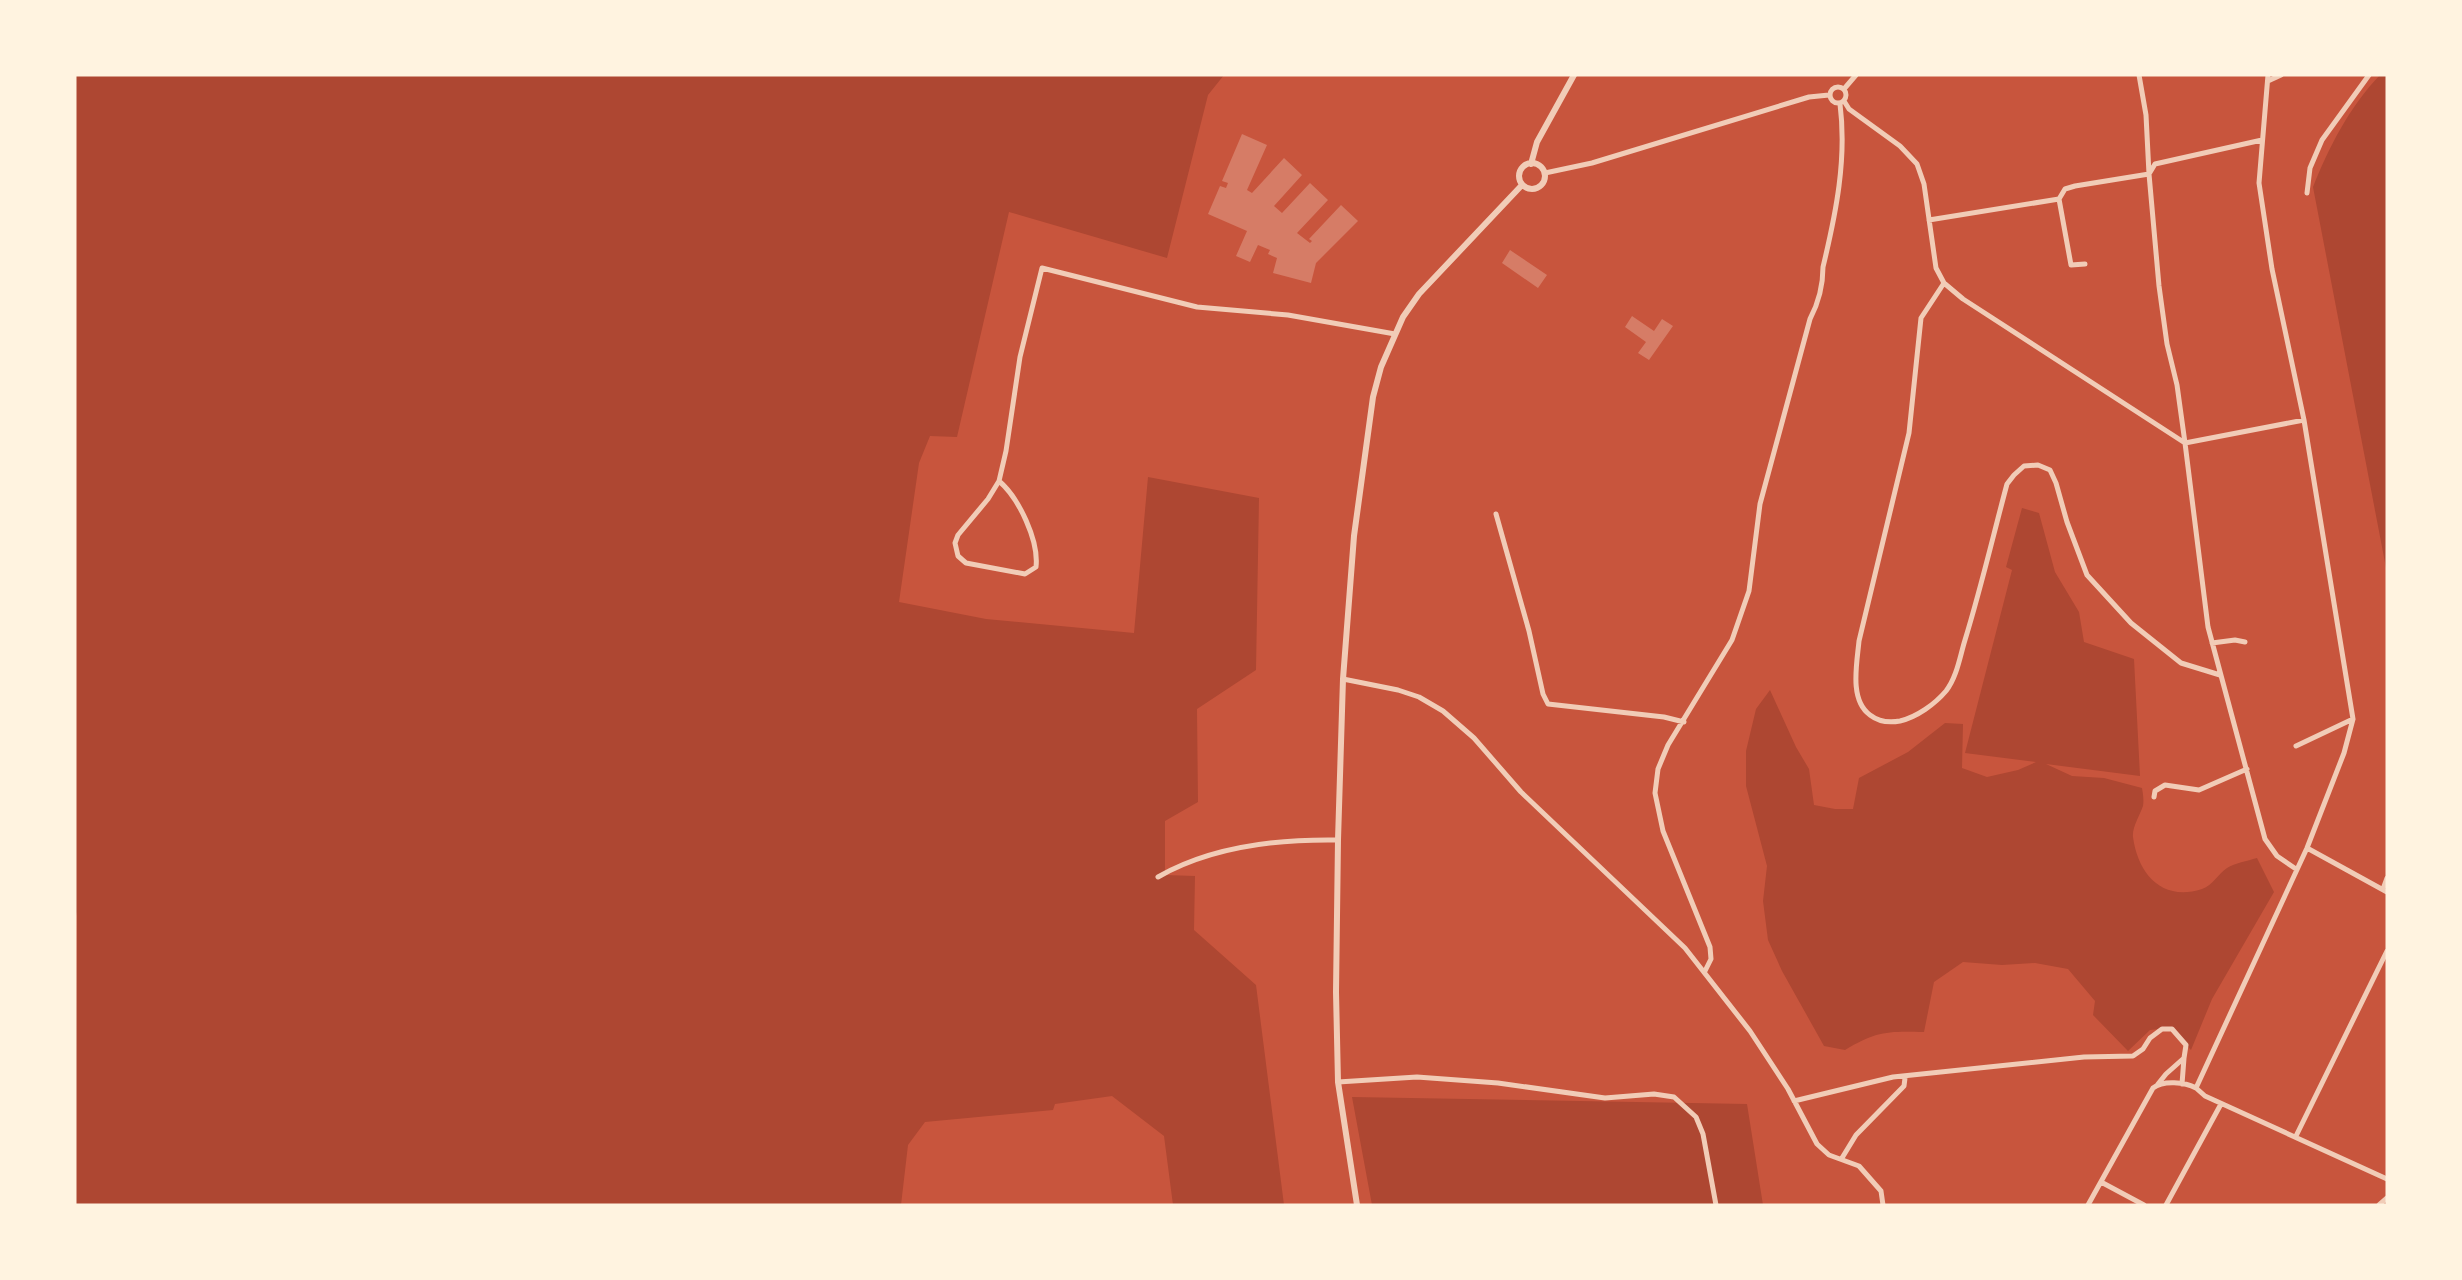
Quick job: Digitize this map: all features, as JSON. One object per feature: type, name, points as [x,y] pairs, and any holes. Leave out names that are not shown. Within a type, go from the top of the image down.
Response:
[{"type":"street","points":[[1531,164],[1537,142],[1574,75]]},
{"type":"street","points":[[1844,89],[1856,75]]},
{"type":"street","points":[[2139,75],[2146,115],[2149,174],[2167,344],[2185,443],[2208,627],[2265,839],[2277,856],[2296,869]]},
{"type":"street","points":[[2196,1088],[2307,848],[2344,753],[2353,720],[2304,420],[2272,269],[2259,183],[2268,78],[2281,75]]},
{"type":"street","points":[[2307,193],[2310,168],[2322,140],[2369,75]]},
{"type":"street","points":[[1545,173],[1592,163],[1809,97],[1829,95],[1836,87],[1844,89]]},
{"type":"street","points":[[1704,971],[1711,959],[1710,947],[1664,831],[1655,793],[1658,769],[1664,753],[1732,640],[1749,591],[1760,504],[1810,319],[1823,281],[1823,267],[1842,176],[1842,103],[1846,94],[1844,89]]},
{"type":"street","points":[[1829,95],[1833,103],[1842,103],[1883,132],[1917,164],[1924,184],[1936,268],[1944,283],[1973,306],[2185,443],[2304,420]]},
{"type":"street","points":[[2085,264],[2071,266],[2059,199],[2066,189],[2149,174],[2155,164],[2262,140]]},
{"type":"street","points":[[1531,164],[1539,166],[1545,173],[1545,180],[1538,188],[1528,189],[1522,185],[1519,178],[1524,166],[1531,164]]},
{"type":"street","points":[[1357,1205],[1338,1082],[1336,992],[1343,679],[1354,536],[1366,445],[1381,367],[1403,317],[1419,294],[1522,185]]},
{"type":"street","points":[[1929,220],[2059,199]]},
{"type":"street","points":[[999,481],[1008,489],[1025,517],[1037,556],[1036,567],[1025,574],[966,563],[958,556],[956,543],[958,535],[988,499],[999,481],[1006,451],[1020,357],[1042,268],[1197,307],[1288,315],[1395,334]]},
{"type":"street","points":[[1944,283],[1921,318],[1910,433],[1859,641],[1856,670],[1861,704],[1868,714],[1879,721],[1892,723],[1910,718],[1935,702],[1946,690],[1954,676],[1978,596],[2007,484],[2024,466],[2031,465],[2050,470],[2087,575],[2131,623],[2181,663],[2220,675]]},
{"type":"street","points":[[1496,514],[1529,631],[1543,694],[1548,704],[1664,717],[1684,722]]},
{"type":"street","points":[[2212,643],[2235,640],[2245,642]]},
{"type":"street","points":[[1343,679],[1398,690],[1419,697],[1443,711],[1474,738],[1521,792],[1685,948],[1750,1031],[1822,1150],[1859,1166],[1881,1191],[1883,1205]]},
{"type":"street","points":[[2296,746],[2353,720]]},
{"type":"street","points":[[2154,797],[2155,791],[2165,785],[2199,790],[2247,769]]},
{"type":"street","points":[[1158,877],[1215,851],[1306,839],[1338,840]]},
{"type":"street","points":[[2307,848],[2385,891],[2387,878]]},
{"type":"street","points":[[2296,1136],[2387,951]]},
{"type":"street","points":[[1794,1101],[1893,1077],[2084,1057],[2133,1056],[2162,1029],[2172,1029],[2186,1045],[2182,1084]]},
{"type":"street","points":[[2088,1205],[2156,1086],[2184,1058]]},
{"type":"street","points":[[1338,1082],[1417,1077],[1498,1083],[1605,1098],[1654,1094],[1674,1097],[1696,1117],[1703,1134],[1716,1205]]},
{"type":"street","points":[[1842,1158],[1856,1135],[1904,1086],[1905,1077]]},
{"type":"street","points":[[2156,1086],[2188,1084],[2221,1104],[2387,1179]]},
{"type":"street","points":[[2166,1205],[2221,1104]]},
{"type":"street","points":[[2101,1182],[2144,1205]]},
{"type":"street","points":[[2379,1205],[2387,1198]]},
{"type":"shaded area","points":[[75,75],[1224,75],[1208,95],[1167,258],[1009,212],[957,437],[930,436],[919,463],[899,602],[986,619],[1134,633],[1148,477],[1259,498],[1256,670],[1197,709],[1198,802],[1165,821],[1165,875],[1195,876],[1194,930],[1256,985],[1284,1205],[1173,1205],[1164,1136],[1112,1096],[1055,1104],[1053,1110],[925,1122],[908,1145],[901,1205],[75,1205],[77,916],[75,907]]},
{"type":"shaded area","points":[[2380,75],[2387,75],[2387,573],[2313,187],[2341,128],[2359,100]]},
{"type":"shaded area","points":[[2022,508],[2039,513],[2055,572],[2079,612],[2084,642],[2134,659],[2140,776],[2046,764],[2072,776],[2104,778],[2142,788],[2143,806],[2133,837],[2140,863],[2146,873],[2164,888],[2175,892],[2202,889],[2227,868],[2257,858],[2274,892],[2212,999],[2191,1050],[2170,1028],[2150,1030],[2128,1051],[2093,1015],[2095,1001],[2068,969],[2035,963],[2002,965],[1963,962],[1934,982],[1924,1032],[1901,1032],[1874,1036],[1845,1050],[1824,1046],[1782,971],[1768,940],[1763,901],[1767,866],[1746,786],[1746,751],[1756,709],[1770,690],[1796,747],[1809,769],[1814,805],[1835,809],[1853,809],[1859,778],[1908,752],[1945,723],[1963,724],[1962,768],[1987,777],[2018,770],[2036,762],[1965,753],[2012,570],[2006,567]]},
{"type":"shaded area","points":[[1352,1097],[1747,1104],[1763,1205],[1372,1205]]},
{"type":"building","points":[[1242,134],[1267,145],[1247,190],[1252,193],[1284,158],[1302,175],[1274,206],[1282,213],[1310,183],[1328,200],[1297,233],[1310,243],[1312,241],[1309,239],[1341,205],[1358,221],[1316,263],[1311,283],[1273,273],[1277,258],[1268,254],[1270,250],[1258,245],[1250,262],[1236,256],[1247,231],[1208,214],[1220,186],[1226,188],[1228,183],[1222,181]]},
{"type":"building","points":[[1510,250],[1547,275],[1538,288],[1502,263]]},
{"type":"building","points":[[1632,316],[1654,331],[1662,319],[1673,326],[1649,360],[1638,353],[1646,342],[1625,327]]}]
